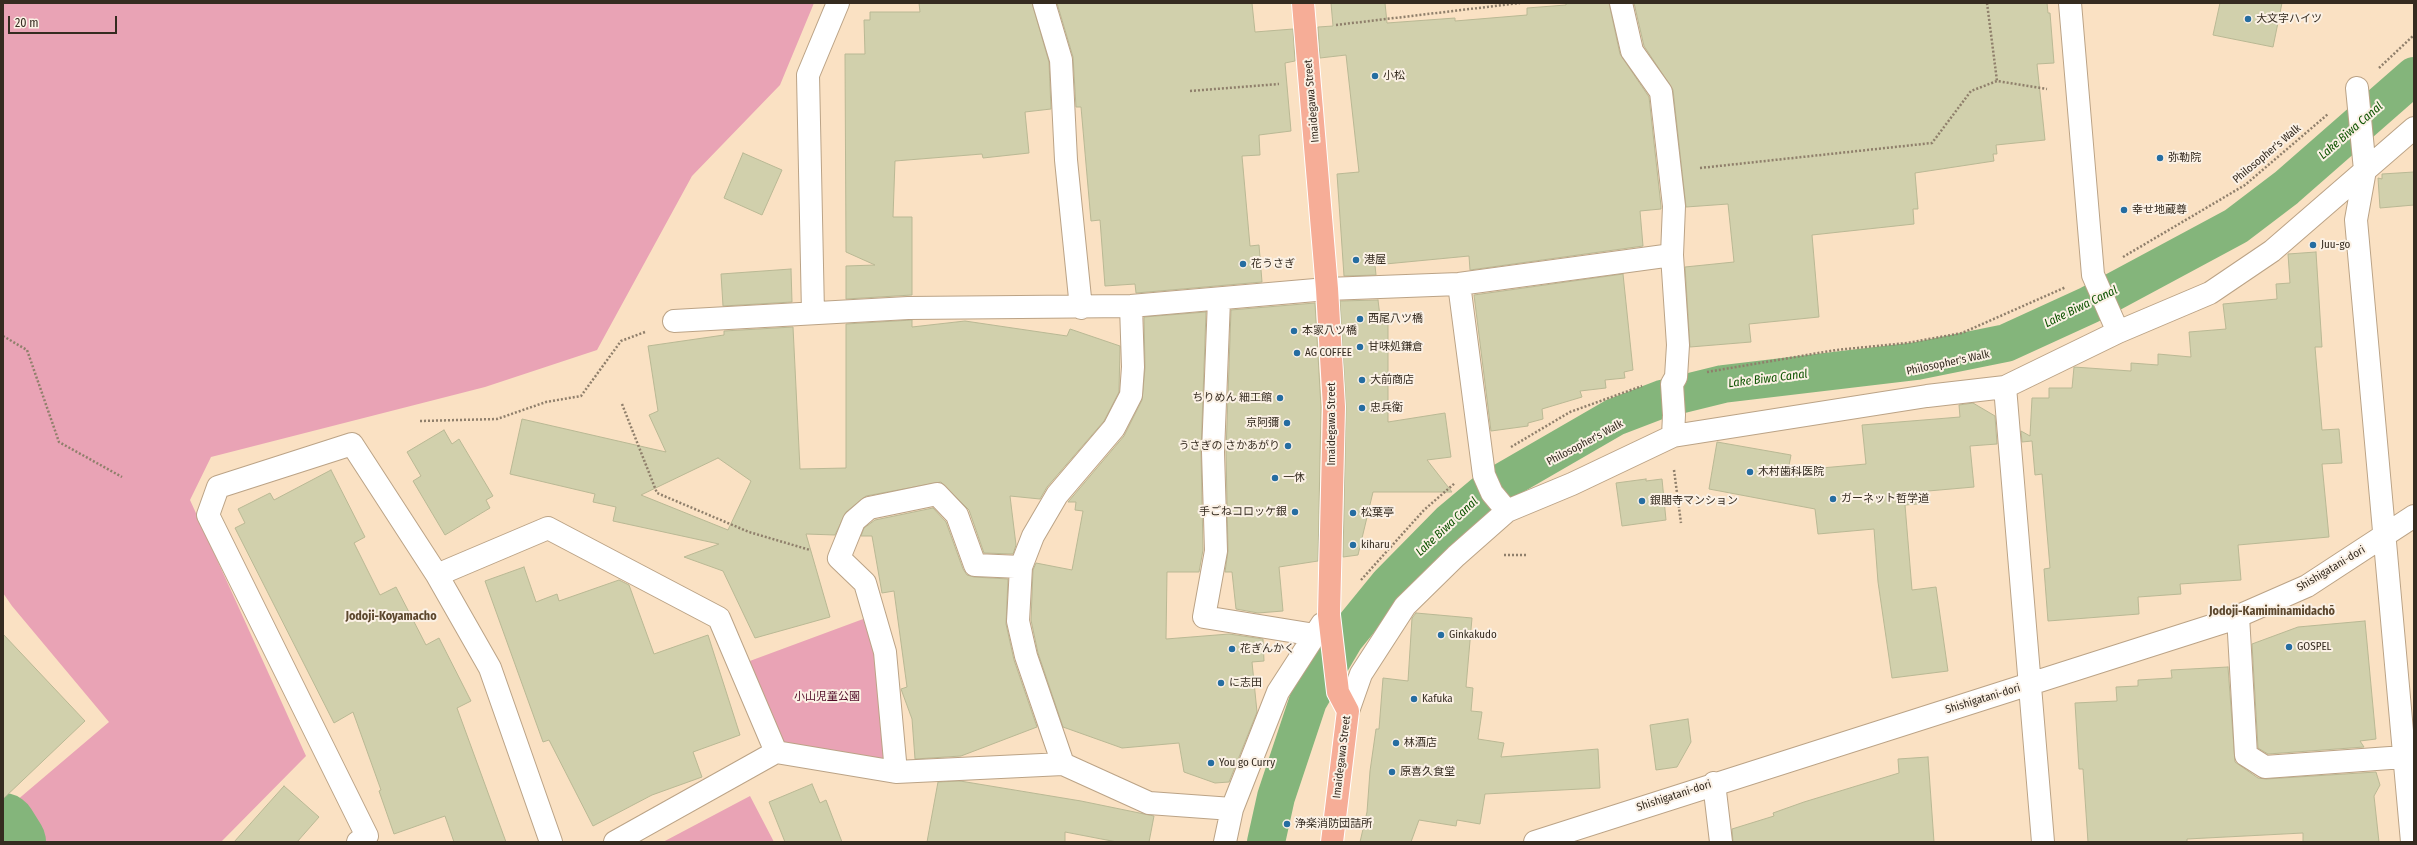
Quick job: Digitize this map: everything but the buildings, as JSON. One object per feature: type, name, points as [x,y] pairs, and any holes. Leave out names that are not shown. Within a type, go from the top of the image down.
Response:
[{"type":"main road","name":"Imaidegawa Street","points":[[1303,3],[1327,289],[1334,407],[1329,614],[1323,637],[1338,692],[1348,711],[1332,842]]},
{"type":"street","points":[[813,313],[808,75],[838,3]]},
{"type":"street","points":[[1044,3],[1061,60],[1066,160],[1081,308]]},
{"type":"street","points":[[1621,3],[1632,51],[1661,92],[1674,206],[1672,255],[1678,345],[1674,381],[1673,436]]},
{"type":"street","points":[[2070,3],[2076,88],[2100,290],[2118,332]]},
{"type":"street","points":[[2358,93],[2365,170],[2356,220],[2383,537],[2405,678],[2404,757],[2412,842]]},
{"type":"street","points":[[1348,711],[1361,674],[1405,606],[1456,556],[1507,511],[1572,484],[1673,436],[1927,396],[2005,387],[2118,332],[2210,293],[2272,251],[2414,128]]},
{"type":"street","points":[[674,321],[908,308],[1081,308],[1131,306],[1219,300],[1327,289],[1459,284],[1672,255]]},
{"type":"street","points":[[1459,284],[1488,484],[1507,511]]},
{"type":"street","points":[[1219,300],[1213,459],[1216,551],[1204,617],[1323,637],[1278,692],[1232,810],[1225,842]]},
{"type":"street","points":[[1063,764],[1026,656],[1018,621],[1021,567],[1033,536],[1057,495],[1114,428],[1132,395],[1133,367],[1131,306]]},
{"type":"street","points":[[2005,387],[2043,842]]},
{"type":"street","points":[[358,842],[368,836],[208,514],[218,487],[352,444],[437,575],[490,668],[551,842]]},
{"type":"street","points":[[896,772],[885,652],[865,583],[839,558],[854,521],[869,508],[937,494],[957,515],[974,565],[1021,567]]},
{"type":"street","name":"Shishigatani-dori","points":[[1535,842],[1714,783],[2030,684],[2238,616],[2307,586],[2414,516]]},
{"type":"street","points":[[437,575],[548,528],[719,618],[776,752]]},
{"type":"street","points":[[2238,616],[2246,755],[2265,767],[2404,757]]},
{"type":"street","points":[[615,842],[776,752],[896,772],[1063,764],[1149,803],[1232,810]]},
{"type":"street","points":[[1714,783],[1721,842]]},
{"type":"path","points":[[1305,29],[1520,3]]},
{"type":"path","points":[[1987,3],[1997,81]]},
{"type":"path","name":"Philosopher's Walk","points":[[1674,381],[1836,350],[1907,343],[1962,332],[2100,290],[2245,185],[2358,93],[2414,35]]},
{"type":"path","points":[[1670,172],[1932,143],[1971,91],[1997,81],[2040,90],[2076,88]]},
{"type":"path","points":[[1190,91],[1310,82]]},
{"type":"path","points":[[420,421],[497,419],[546,402],[581,396],[621,341],[674,321]]},
{"type":"path","points":[[3,336],[27,350],[59,442],[122,476]]},
{"type":"path","points":[[622,404],[657,493],[749,532],[839,558]]},
{"type":"path","points":[[1673,436],[1671,448],[1681,523]]},
{"type":"green space","points":[[3,3],[814,3],[780,85],[692,176],[597,350],[485,387],[211,457],[190,500],[306,756],[221,842],[37,842],[16,801],[109,722],[12,606],[3,593]]},
{"type":"green space","name":"小山児童公園","points":[[874,615],[896,772],[776,752],[739,665]]},
{"type":"green space","points":[[750,796],[774,842],[663,842]]},
{"type":"waterway","name":"Lake Biwa Canal","points":[[1266,842],[1276,797],[1308,701],[1345,638],[1389,584],[1450,522],[1487,491],[1615,417],[1662,399],[1723,384],[1917,361],[2006,343],[2089,305],[2236,226],[2286,188],[2414,76]]},
{"type":"waterway","points":[[3,826],[13,842]]},
{"type":"place","name":"大文字ハイツ","points":[[2248,19]]},
{"type":"place","name":"小松","points":[[1375,76]]},
{"type":"place","name":"弥勒院","points":[[2160,158]]},
{"type":"place","name":"幸せ地蔵尊","points":[[2124,210]]},
{"type":"place","name":"Juu-go","points":[[2313,245]]},
{"type":"place","name":"港屋","points":[[1356,260]]},
{"type":"place","name":"花うさぎ","points":[[1243,264]]},
{"type":"place","name":"西尾八ツ橋","points":[[1360,319]]},
{"type":"place","name":"本家八ツ橋","points":[[1294,331]]},
{"type":"place","name":"甘味処鎌倉","points":[[1360,347]]},
{"type":"place","name":"AG COFFEE","points":[[1297,353]]},
{"type":"place","name":"大前商店","points":[[1362,380]]},
{"type":"place","name":"ちりめん 細工館","points":[[1280,398]]},
{"type":"place","name":"忠兵衛","points":[[1362,408]]},
{"type":"place","name":"京阿彌","points":[[1287,423]]},
{"type":"place","name":"うさぎの さかあがり","points":[[1288,446]]},
{"type":"place","name":"木村歯科医院","points":[[1750,472]]},
{"type":"place","name":"一休","points":[[1275,478]]},
{"type":"place","name":"ガーネット哲学道","points":[[1833,499]]},
{"type":"place","name":"銀閣寺マンション","points":[[1642,501]]},
{"type":"place","name":"手ごねコロッケ銀","points":[[1295,512]]},
{"type":"place","name":"松葉亭","points":[[1353,513]]},
{"type":"place","name":"kiharu","points":[[1353,545]]},
{"type":"place","name":"Ginkakudo","points":[[1441,635]]},
{"type":"place","name":"GOSPEL","points":[[2289,647]]},
{"type":"place","name":"花ぎんかく","points":[[1232,649]]},
{"type":"place","name":"に志田","points":[[1221,683]]},
{"type":"place","name":"Kafuka","points":[[1414,699]]},
{"type":"place","name":"林酒店","points":[[1396,743]]},
{"type":"place","name":"You go Curry","points":[[1211,763]]},
{"type":"place","name":"原喜久食堂","points":[[1392,772]]},
{"type":"place","name":"浄楽消防団詰所","points":[[1287,824]]},
{"type":"district","name":"Jodoji-Kamiminamidachō","points":[[2272,612]]},
{"type":"district","name":"Jodoji-Koyamacho","points":[[391,617]]}]
